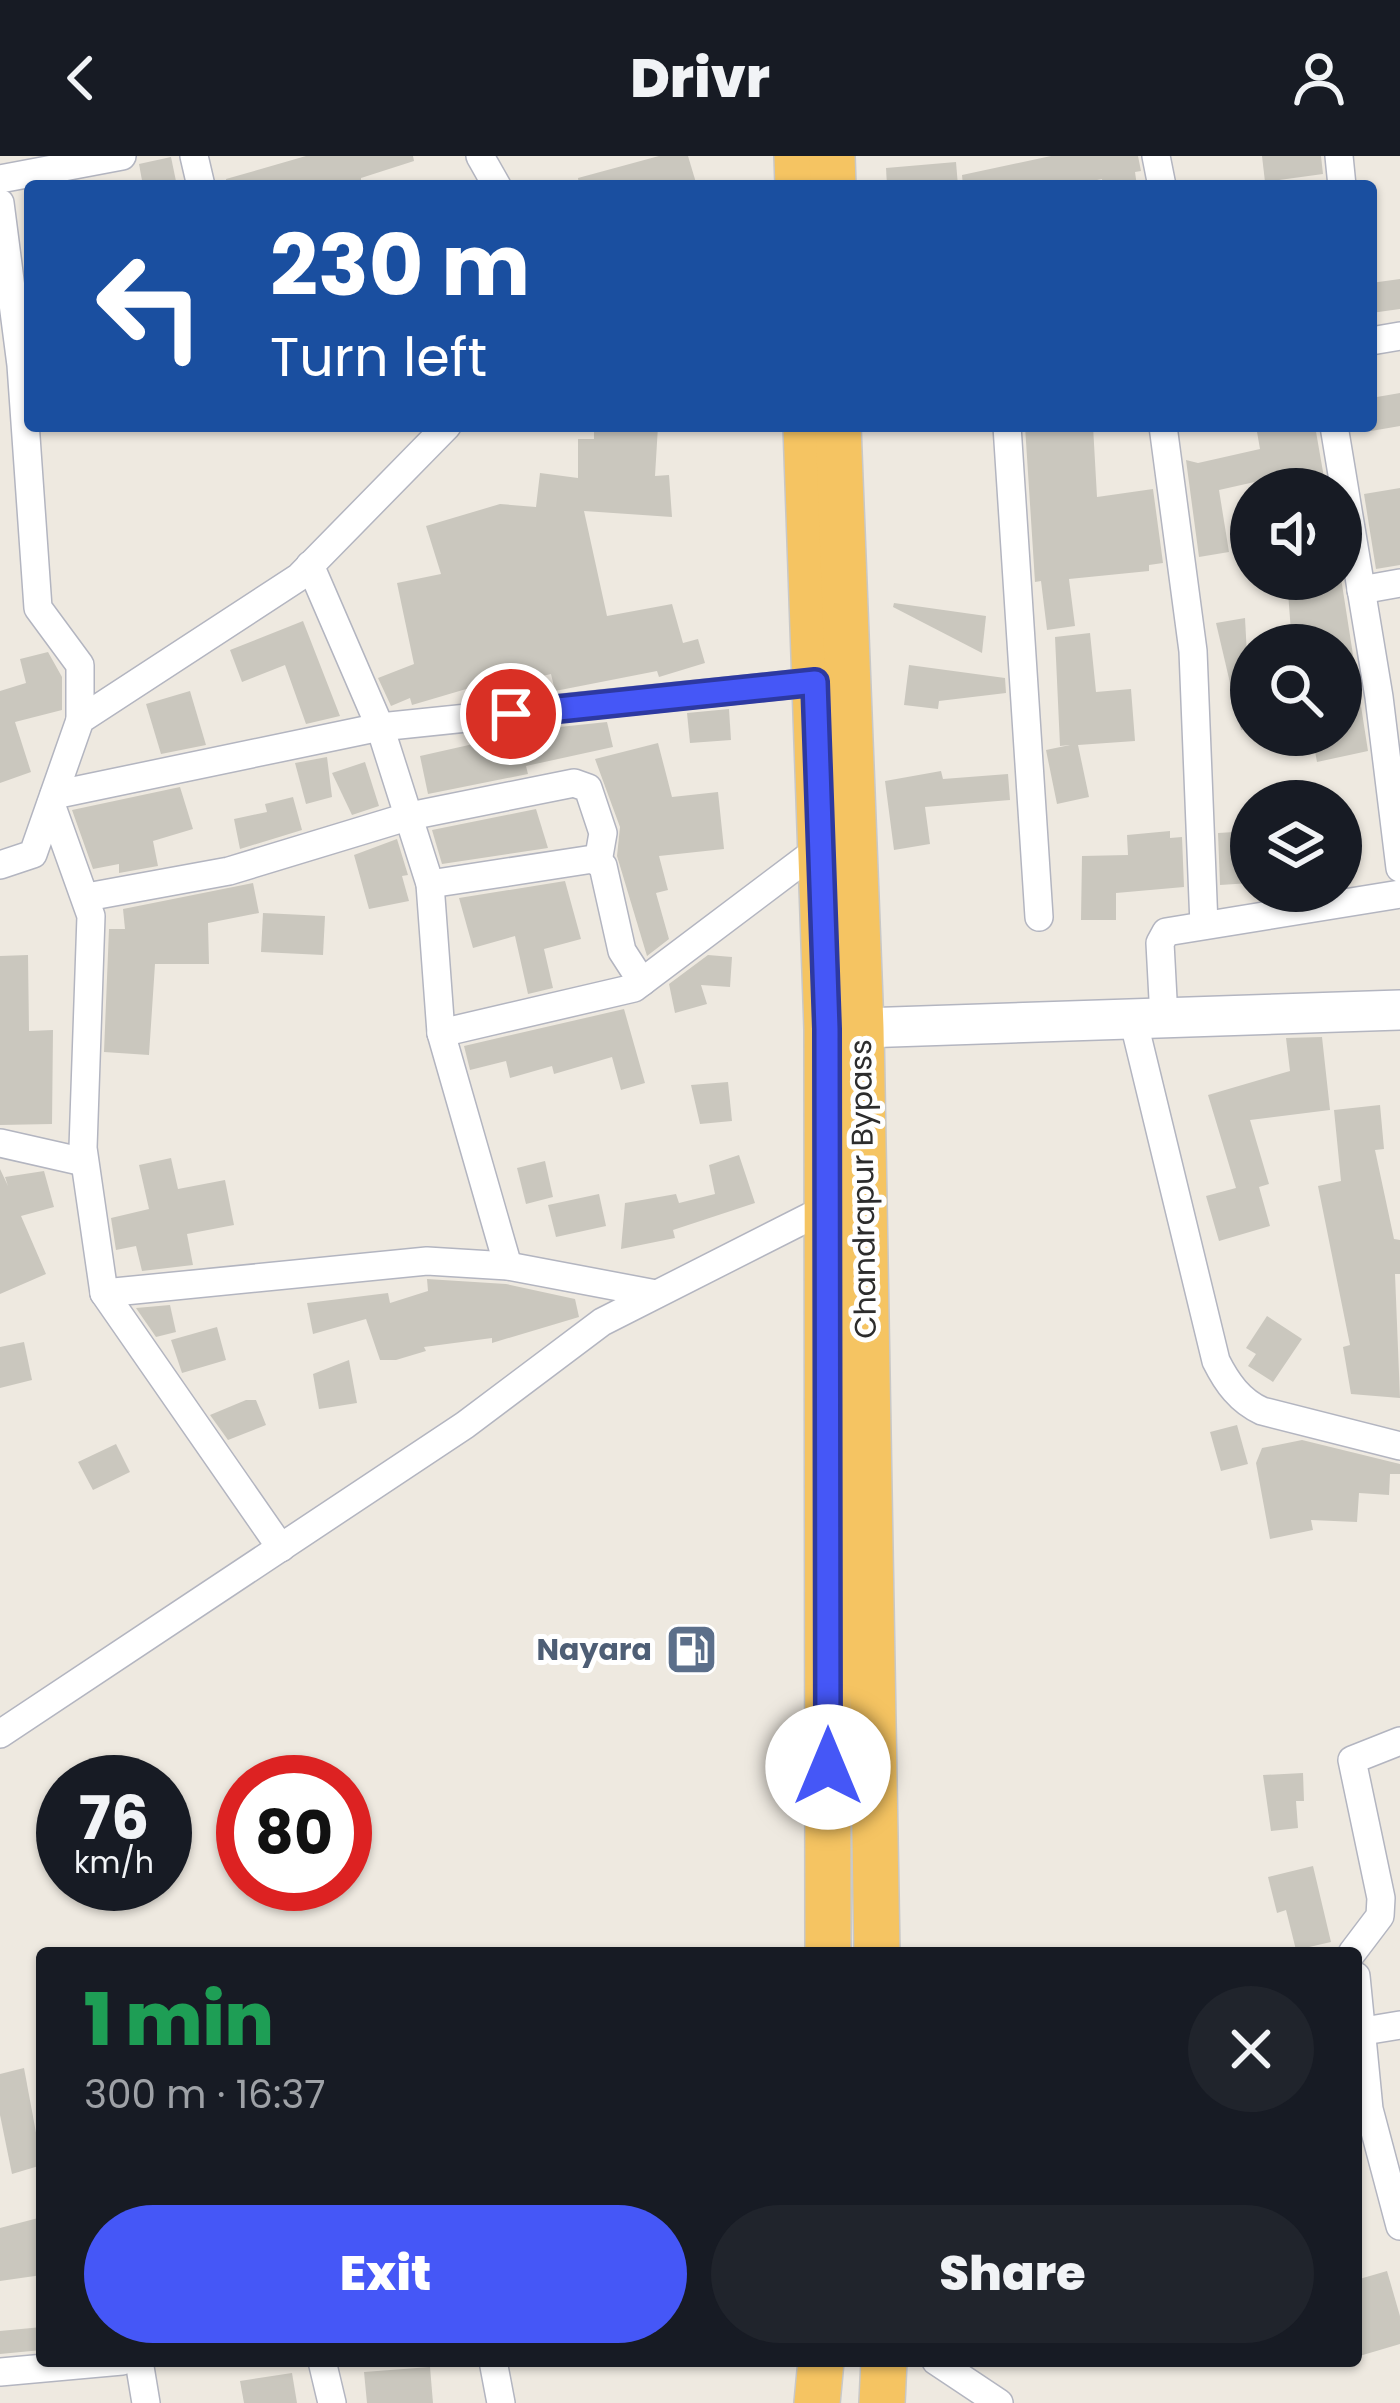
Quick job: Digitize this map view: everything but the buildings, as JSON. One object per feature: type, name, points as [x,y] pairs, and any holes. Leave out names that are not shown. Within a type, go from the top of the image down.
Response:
[{"type":"highway","name":"Chandrapur Bypass","points":[[806,432],[820,847],[844,1028],[827,1208],[828,1947]]},
{"type":"highway","name":"Chandrapur Bypass","points":[[838,432],[844,1028],[877,1947]]},
{"type":"highway","points":[[817,2403],[820,2367]]},
{"type":"highway","points":[[882,2403],[884,2367]]},
{"type":"main road","points":[[844,1028],[1400,1010]]},
{"type":"street","points":[[0,179],[122,156]]},
{"type":"street","points":[[0,202],[20,282],[13,444],[38,608],[80,665],[80,720],[33,854],[0,865]]},
{"type":"street","points":[[80,720],[310,565],[441,432]]},
{"type":"street","points":[[1007,432],[1039,917]]},
{"type":"street","points":[[1163,432],[1193,651],[1204,925]]},
{"type":"street","points":[[1335,432],[1341,468]]},
{"type":"street","points":[[310,565],[380,727],[430,884],[441,1034],[508,1266]]},
{"type":"street","points":[[1362,590],[1400,583]]},
{"type":"street","points":[[1362,593],[1387,659],[1400,864]]},
{"type":"street","points":[[52,799],[380,727],[815,682]]},
{"type":"street","points":[[87,897],[236,869],[410,816],[585,784],[603,833],[598,862],[622,951],[642,982]]},
{"type":"street","points":[[52,799],[87,897],[92,934],[84,1162],[104,1293],[281,1548]]},
{"type":"street","points":[[441,1034],[626,991],[820,847]]},
{"type":"street","points":[[430,884],[586,858],[598,862]]},
{"type":"street","points":[[1400,894],[1172,930],[1161,938],[1149,1018],[1216,1361],[1225,1378],[1262,1411],[1400,1446]]},
{"type":"street","points":[[0,1143],[84,1162]]},
{"type":"street","points":[[0,1734],[465,1426],[602,1322],[827,1208]]},
{"type":"street","points":[[104,1293],[427,1262],[508,1266],[656,1294]]},
{"type":"street","points":[[1356,1947],[1379,1916],[1381,1898],[1352,1760],[1400,1741]]},
{"type":"street","points":[[1362,2017],[1369,2109],[1400,2226]]},
{"type":"street","points":[[1364,2031],[1400,2025]]},
{"type":"street","points":[[0,2372],[55,2367]]},
{"type":"street","points":[[141,2367],[146,2403]]},
{"type":"street","points":[[323,2367],[332,2403]]},
{"type":"street","points":[[494,2367],[501,2403]]},
{"type":"street","points":[[945,2367],[999,2403]]},
{"type":"place","name":"Nayara","points":[[691,1649]]},
{"type":"route","points":[[511,714],[815,682],[827,1029],[828,1767]]}]
